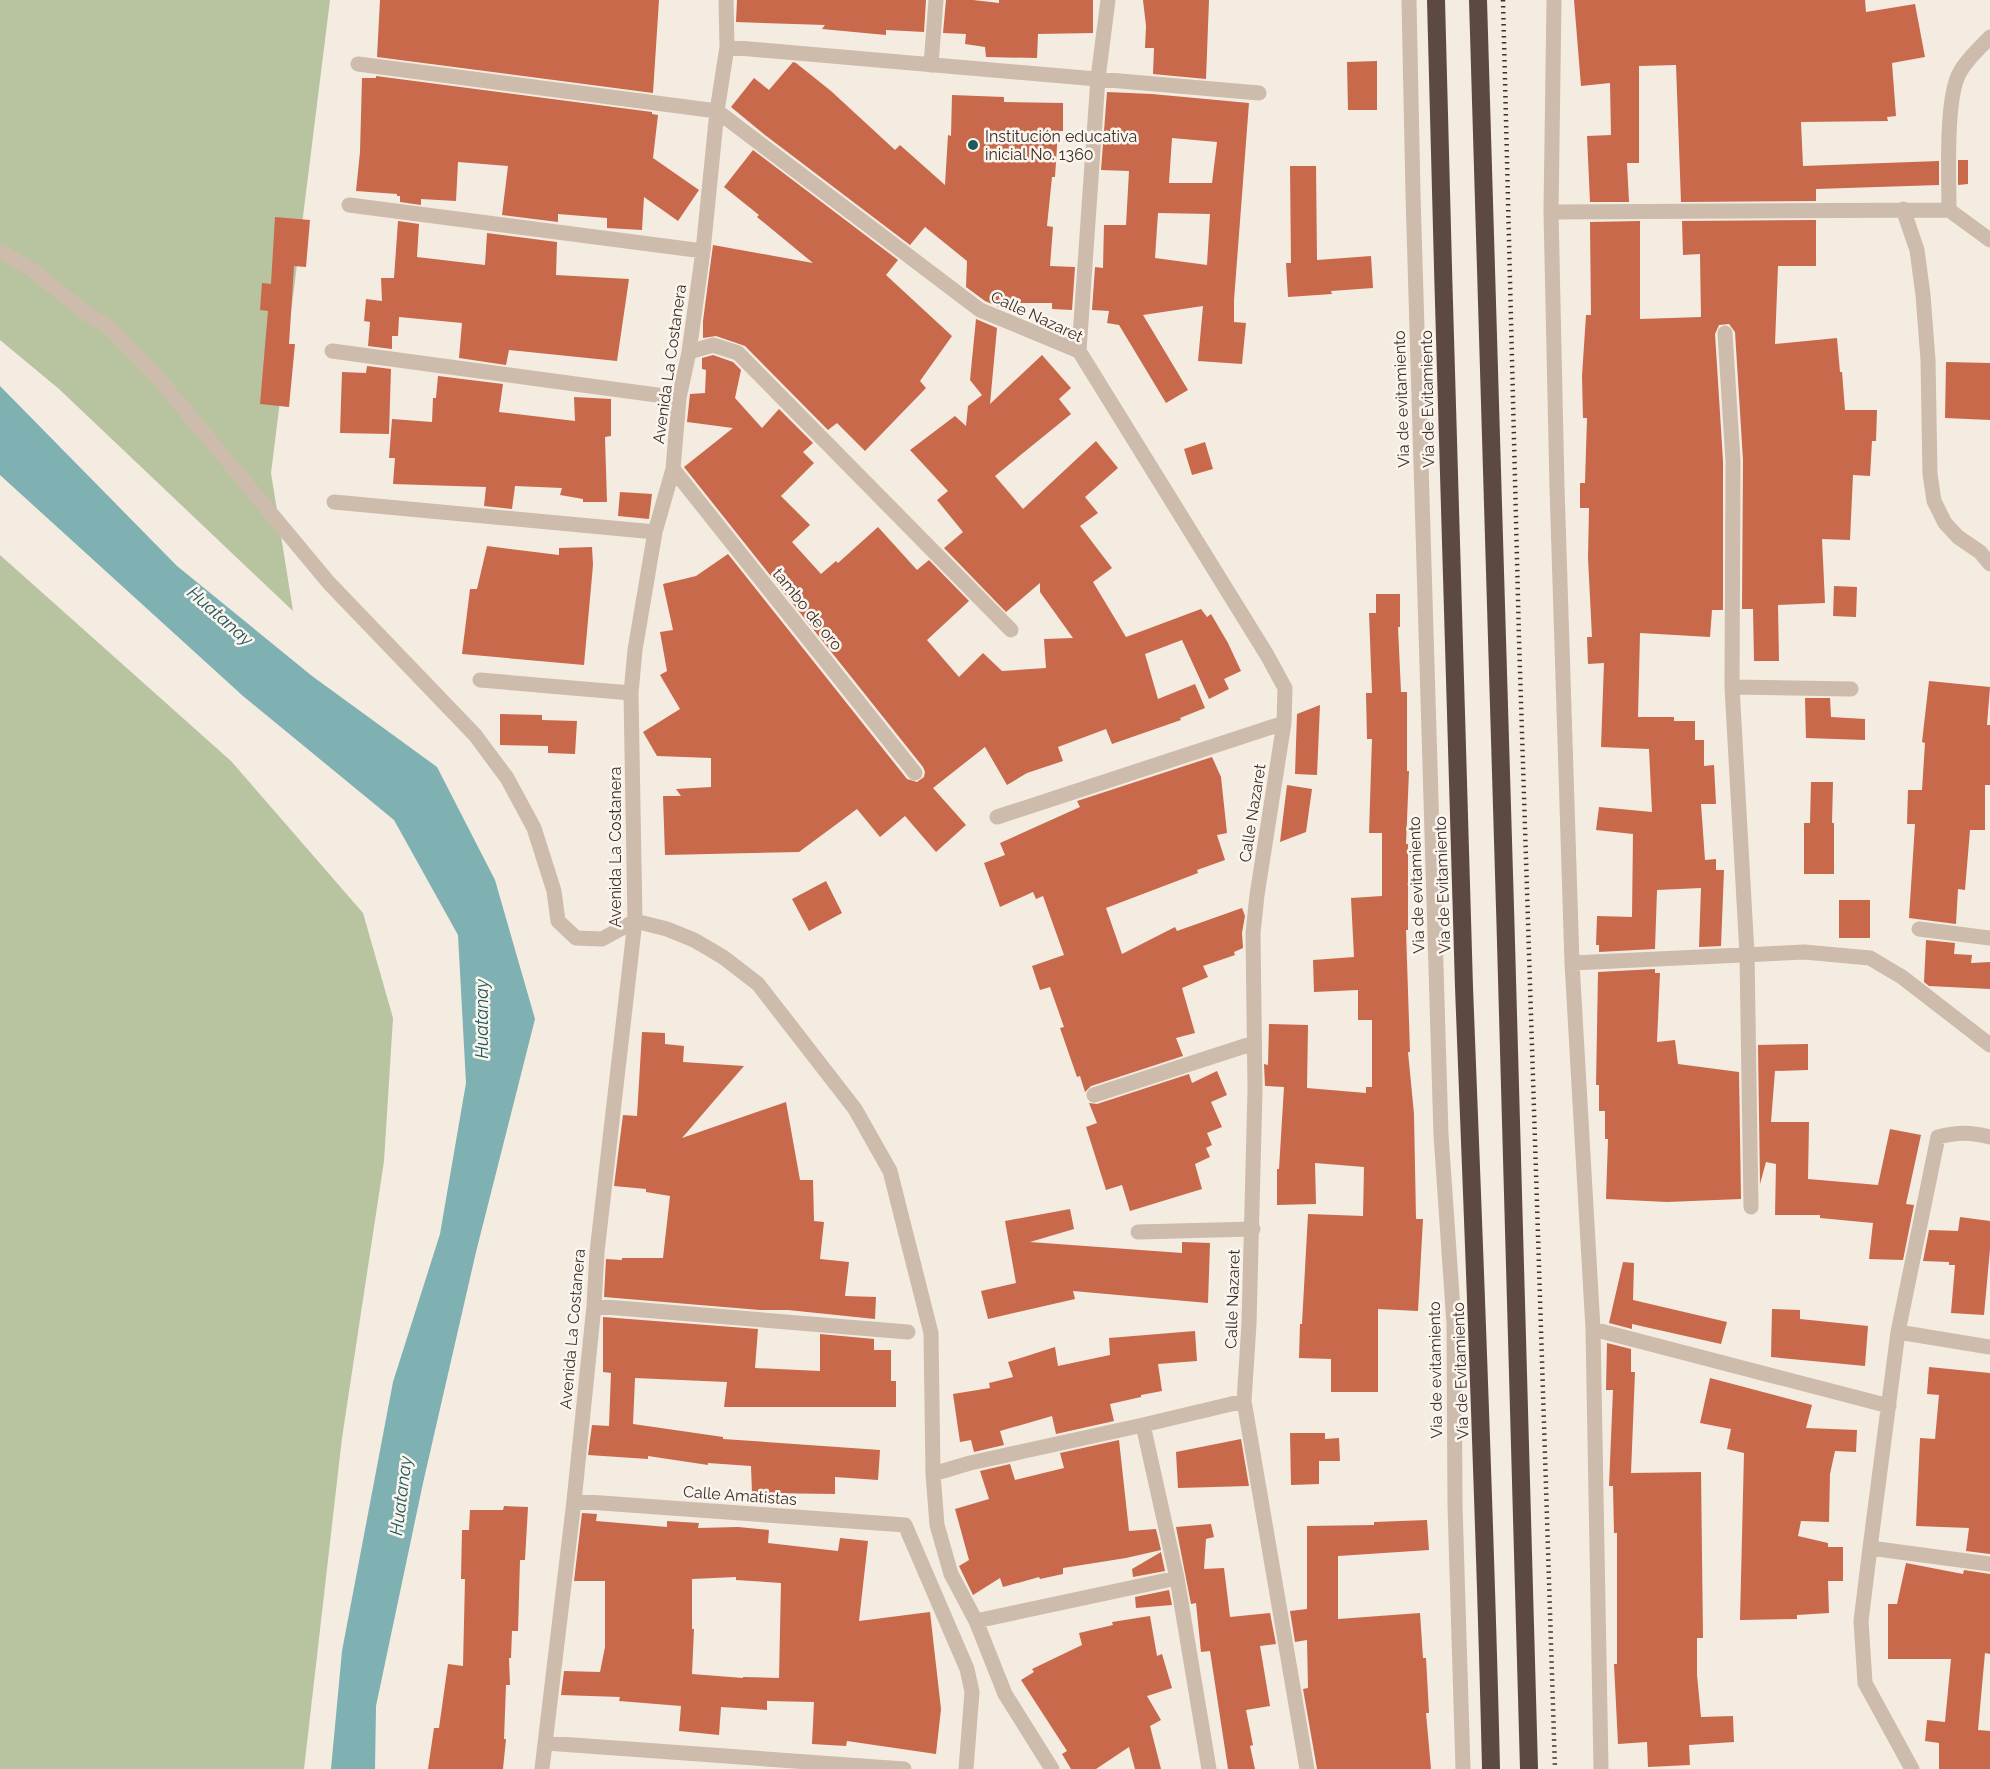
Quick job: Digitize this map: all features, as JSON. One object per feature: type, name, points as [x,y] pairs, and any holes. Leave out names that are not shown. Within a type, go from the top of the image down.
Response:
[{"type":"highway","name":"Vía de Evitamiento","points":[[1437,0],[1448,460],[1479,1338],[1491,1769]]},
{"type":"highway","points":[[1478,0],[1522,1447],[1529,1769]]},
{"type":"street","name":"Avenida La Costanera","points":[[542,1769],[574,1502],[594,1306],[597,1252],[635,921],[631,693],[635,650],[655,531],[673,469],[679,398],[689,352],[703,251],[717,111],[727,47],[726,0]]},
{"type":"street","points":[[932,65],[936,0]]},
{"type":"street","points":[[1078,351],[1098,78],[1108,0]]},
{"type":"street","name":"Via de evitamiento","points":[[1408,0],[1441,1135],[1454,1324],[1455,1505],[1463,1769]]},
{"type":"street","points":[[1554,0],[1551,212],[1557,487],[1572,963],[1593,1329],[1601,1769]]},
{"type":"street","points":[[1949,210],[1949,139],[1953,89],[1959,73],[1990,37]]},
{"type":"street","points":[[727,47],[1258,93]]},
{"type":"street","points":[[358,64],[717,111]]},
{"type":"street","name":"Calle Nazaret","points":[[717,111],[980,310],[1078,351],[1267,655],[1285,688],[1284,723],[1253,933],[1255,1090],[1252,1229],[1244,1401],[1307,1769]]},
{"type":"street","points":[[350,205],[703,251]]},
{"type":"street","points":[[1903,209],[1917,250],[1923,295],[1928,360],[1930,474],[1934,501],[1946,523],[1958,537],[1980,552],[1990,564]]},
{"type":"street","points":[[1551,212],[1949,210],[1990,240]]},
{"type":"street","points":[[0,251],[31,269],[86,313],[109,327],[159,379],[329,583],[475,735],[507,778],[534,828],[554,891],[558,921],[576,938],[602,939],[635,921],[667,929],[694,940],[723,957],[758,984],[855,1109],[890,1171],[932,1333],[933,1474],[938,1526],[951,1574],[976,1621],[1005,1694],[1052,1769]]},
{"type":"street","points":[[1725,333],[1733,461],[1732,687],[1747,954],[1751,1207]]},
{"type":"street","points":[[689,352],[713,345],[738,353],[1011,630]]},
{"type":"street","points":[[332,351],[679,398]]},
{"type":"street","name":"tambo de oro","points":[[673,469],[915,773]]},
{"type":"street","points":[[334,502],[655,531]]},
{"type":"street","points":[[480,680],[631,693]]},
{"type":"street","points":[[1732,687],[1851,690]]},
{"type":"street","points":[[997,817],[1284,723]]},
{"type":"street","points":[[1919,929],[1990,938]]},
{"type":"street","points":[[1572,963],[1804,952],[1870,958],[1902,977],[1990,1045]]},
{"type":"street","points":[[1094,1095],[1254,1043]]},
{"type":"street","points":[[1912,1769],[1864,1683],[1861,1621],[1870,1548],[1898,1332],[1938,1137],[1955,1132],[1973,1132],[1990,1137]]},
{"type":"street","points":[[1138,1232],[1252,1229]]},
{"type":"street","points":[[594,1306],[908,1332]]},
{"type":"street","points":[[1593,1329],[1889,1406]]},
{"type":"street","points":[[1898,1332],[1990,1347]]},
{"type":"street","points":[[933,1474],[970,1462],[1244,1401]]},
{"type":"street","points":[[1143,1425],[1177,1578],[1209,1769]]},
{"type":"street","name":"Calle Amatistas","points":[[574,1502],[905,1525],[967,1669],[972,1692],[966,1769]]},
{"type":"street","points":[[1870,1548],[1990,1564]]},
{"type":"street","points":[[976,1621],[1177,1578]]},
{"type":"street","points":[[546,1743],[904,1769]]},
{"type":"green space","points":[[0,0],[330,0],[271,473],[293,611],[59,389],[0,340]]},
{"type":"green space","points":[[0,555],[231,761],[363,913],[393,1018],[384,1161],[342,1438],[304,1769],[0,1769]]},
{"type":"water","name":"Huatanay","points":[[0,386],[177,566],[312,676],[437,767],[495,880],[535,1019],[476,1252],[423,1483],[376,1706],[375,1769],[331,1769],[342,1651],[393,1382],[440,1234],[466,1083],[458,935],[394,820],[243,696],[0,475]]},
{"type":"building","points":[[380,0],[659,0],[653,93],[377,57]]},
{"type":"building","points":[[737,0],[926,0],[924,32],[886,30],[886,35],[822,29],[825,25],[736,22]]},
{"type":"building","points":[[946,0],[999,3],[999,0],[1093,0],[1093,33],[1038,34],[1037,58],[986,57],[985,47],[965,44],[966,34],[943,33]]},
{"type":"building","points":[[1143,0],[1209,0],[1206,79],[1153,74],[1154,48],[1145,48],[1146,26]]},
{"type":"building","points":[[1574,0],[1865,0],[1866,12],[1915,4],[1925,57],[1892,63],[1896,116],[1887,117],[1888,121],[1801,122],[1803,166],[1939,161],[1939,185],[1816,189],[1816,201],[1681,202],[1676,65],[1639,66],[1639,163],[1627,163],[1629,202],[1590,202],[1587,136],[1611,135],[1610,83],[1581,86]]},
{"type":"building","points":[[1377,61],[1377,110],[1348,110],[1347,62]]},
{"type":"building","points":[[793,62],[831,91],[895,150],[900,145],[945,185],[948,135],[951,136],[952,95],[1004,97],[1004,102],[1063,103],[1063,131],[1058,131],[1055,177],[1052,177],[1047,226],[1053,227],[1050,266],[1075,267],[1072,310],[1052,309],[1052,303],[999,303],[999,307],[985,301],[966,287],[967,261],[925,227],[910,245],[731,107],[754,78],[769,90]]},
{"type":"building","points":[[376,76],[652,112],[658,115],[653,158],[699,190],[678,221],[644,197],[642,230],[607,228],[607,218],[558,214],[558,222],[502,215],[508,166],[458,162],[456,201],[421,199],[421,205],[400,202],[400,196],[397,194],[356,191],[360,152],[362,78],[376,78]]},
{"type":"building","points":[[1107,92],[1249,103],[1234,300],[1234,322],[1246,323],[1242,364],[1198,361],[1203,306],[1143,315],[1188,390],[1166,403],[1119,325],[1107,323],[1109,311],[1092,310],[1095,267],[1103,268],[1104,225],[1126,225],[1129,171],[1101,170]],"holes":[[[1172,138],[1217,142],[1212,183],[1169,183]],[[1158,213],[1210,214],[1207,265],[1155,258]]]},
{"type":"building","points":[[753,150],[898,260],[886,275],[952,336],[920,381],[926,388],[865,451],[837,423],[828,430],[745,346],[716,336],[703,338],[703,321],[713,245],[813,263],[724,187]]},
{"type":"building","points":[[1958,160],[1968,160],[1968,184],[1958,185]]},
{"type":"building","points":[[1290,166],[1316,166],[1317,260],[1371,256],[1373,288],[1288,297],[1286,263],[1291,263]]},
{"type":"building","points":[[275,217],[310,220],[306,267],[294,266],[289,344],[295,344],[289,407],[260,404],[268,311],[260,310],[262,283],[271,284]]},
{"type":"building","points":[[1816,220],[1816,266],[1778,266],[1775,344],[1837,338],[1845,410],[1877,410],[1876,441],[1872,441],[1870,476],[1853,475],[1850,540],[1822,539],[1825,603],[1778,605],[1779,661],[1754,661],[1753,609],[1742,609],[1743,460],[1735,332],[1729,324],[1719,325],[1715,334],[1723,461],[1723,610],[1712,610],[1710,637],[1640,633],[1638,717],[1674,717],[1674,721],[1695,721],[1695,740],[1704,740],[1704,766],[1714,765],[1716,804],[1701,804],[1705,860],[1716,859],[1716,870],[1724,870],[1721,946],[1699,947],[1701,888],[1657,890],[1655,949],[1599,952],[1599,945],[1596,945],[1597,916],[1632,917],[1633,834],[1596,830],[1599,807],[1652,812],[1649,749],[1601,747],[1604,663],[1588,664],[1587,637],[1592,637],[1588,558],[1589,508],[1580,508],[1580,483],[1585,483],[1587,418],[1583,418],[1582,376],[1586,315],[1591,315],[1590,222],[1640,221],[1640,319],[1701,317],[1700,254],[1683,255],[1682,221]]},
{"type":"building","points":[[398,221],[419,224],[417,257],[485,265],[487,233],[557,242],[556,275],[629,279],[617,361],[509,350],[506,365],[459,358],[462,323],[399,317],[398,336],[392,336],[392,349],[368,346],[370,322],[364,321],[366,299],[382,301],[381,278],[394,278]]},
{"type":"building","points":[[976,319],[997,328],[990,404],[1042,355],[1071,388],[1059,399],[1071,414],[995,476],[1023,509],[1096,441],[1118,468],[1085,497],[1098,513],[1080,526],[1112,568],[1093,582],[1126,637],[1201,609],[1207,617],[1211,614],[1241,671],[1224,679],[1229,689],[1209,699],[1182,640],[1145,654],[1158,699],[1195,684],[1205,708],[1180,718],[1181,720],[1112,744],[1106,729],[1058,747],[1063,761],[1027,773],[1007,785],[985,747],[933,788],[966,825],[936,852],[905,816],[880,837],[857,809],[799,852],[665,855],[663,796],[681,796],[676,789],[711,787],[711,758],[657,756],[643,732],[680,709],[660,675],[667,671],[660,632],[673,630],[663,584],[696,576],[728,554],[907,779],[917,782],[924,777],[925,772],[684,467],[733,428],[687,422],[690,394],[705,393],[706,370],[702,369],[702,358],[713,355],[733,362],[741,370],[735,398],[762,428],[779,409],[813,443],[803,452],[814,463],[781,496],[810,525],[792,542],[821,574],[836,561],[838,563],[878,527],[917,570],[929,560],[969,601],[927,640],[959,677],[983,653],[1002,671],[1046,668],[1044,639],[1073,638],[1040,592],[1040,583],[1006,612],[944,548],[963,532],[937,500],[948,491],[910,450],[955,416],[966,426],[968,406],[982,395],[970,380]]},
{"type":"building","points":[[1946,362],[1990,363],[1990,420],[1945,418]]},
{"type":"building","points":[[367,366],[391,369],[389,434],[340,433],[342,372],[366,373]]},
{"type":"building","points":[[438,376],[503,384],[499,412],[575,421],[574,397],[611,399],[611,436],[605,437],[607,502],[583,502],[583,499],[560,495],[562,488],[515,486],[512,509],[484,506],[486,487],[393,484],[395,458],[389,458],[392,419],[432,422],[433,398],[436,398]]},
{"type":"building","points":[[1205,442],[1213,469],[1192,475],[1184,449]]},
{"type":"building","points":[[620,492],[652,494],[649,519],[618,516]]},
{"type":"building","points":[[487,546],[559,555],[559,548],[592,547],[593,565],[584,665],[462,654],[470,589],[477,589]]},
{"type":"building","points":[[1834,586],[1857,587],[1856,617],[1833,616]]},
{"type":"building","points":[[1376,594],[1400,594],[1400,627],[1398,627],[1401,692],[1407,692],[1407,771],[1409,771],[1406,844],[1408,844],[1408,930],[1406,930],[1410,1052],[1408,1052],[1414,1114],[1416,1219],[1423,1219],[1418,1311],[1378,1309],[1378,1392],[1331,1392],[1331,1359],[1299,1358],[1308,1214],[1363,1216],[1364,1167],[1315,1163],[1316,1204],[1277,1205],[1277,1169],[1279,1169],[1284,1087],[1265,1086],[1264,1064],[1268,1065],[1269,1024],[1308,1025],[1307,1088],[1366,1093],[1366,1087],[1372,1087],[1372,1020],[1358,1020],[1358,990],[1314,992],[1313,960],[1354,957],[1351,898],[1382,896],[1382,833],[1369,833],[1372,739],[1367,739],[1366,693],[1372,693],[1369,613],[1376,613]]},
{"type":"building","points":[[1929,681],[1990,687],[1987,725],[1990,725],[1990,785],[1985,785],[1985,830],[1970,830],[1965,890],[1958,889],[1956,924],[1909,918],[1915,824],[1907,824],[1908,790],[1922,790],[1925,743],[1922,742]]},
{"type":"building","points":[[1805,698],[1830,698],[1831,717],[1865,719],[1865,740],[1806,738]]},
{"type":"building","points":[[1320,705],[1317,775],[1295,774],[1297,714]]},
{"type":"building","points":[[500,714],[542,715],[542,720],[577,721],[575,754],[548,753],[548,746],[500,745]]},
{"type":"building","points":[[1212,757],[1221,777],[1227,833],[1217,835],[1225,860],[1197,870],[1198,873],[1106,908],[1122,954],[1175,927],[1177,931],[1242,908],[1245,916],[1242,933],[1243,948],[1234,952],[1235,955],[1203,966],[1208,977],[1182,988],[1195,1033],[1176,1038],[1183,1056],[1091,1086],[1085,1092],[1080,1076],[1077,1077],[1060,1028],[1064,1027],[1050,987],[1040,990],[1032,966],[1064,955],[1043,896],[1036,899],[1033,892],[1000,907],[984,863],[1005,855],[1000,843],[1080,807],[1077,801]]},
{"type":"building","points":[[1811,782],[1833,782],[1834,874],[1804,874],[1804,823],[1810,823]]},
{"type":"building","points":[[1287,785],[1312,789],[1306,832],[1280,842]]},
{"type":"building","points":[[826,881],[842,913],[809,931],[792,899]]},
{"type":"building","points":[[1839,900],[1870,900],[1870,938],[1839,938]]},
{"type":"building","points":[[1926,940],[1955,943],[1954,954],[1972,955],[1971,963],[1990,962],[1990,989],[1929,986],[1924,982]]},
{"type":"building","points":[[1655,969],[1655,973],[1660,973],[1657,1042],[1675,1040],[1678,1064],[1739,1072],[1741,1199],[1667,1202],[1606,1199],[1608,1139],[1605,1139],[1605,1111],[1599,1111],[1599,1085],[1596,1085],[1598,972]]},
{"type":"building","points":[[642,1032],[665,1033],[665,1044],[684,1046],[683,1062],[744,1066],[682,1138],[786,1102],[800,1180],[813,1180],[814,1221],[824,1222],[820,1259],[849,1262],[845,1296],[876,1297],[875,1319],[788,1310],[760,1310],[604,1297],[606,1259],[663,1258],[670,1196],[646,1192],[646,1189],[614,1186],[623,1115],[637,1116]]},
{"type":"building","points":[[1808,1044],[1808,1070],[1775,1071],[1771,1122],[1809,1122],[1808,1179],[1878,1185],[1890,1129],[1921,1135],[1906,1204],[1914,1205],[1903,1260],[1869,1259],[1873,1223],[1820,1218],[1820,1215],[1775,1215],[1776,1164],[1766,1162],[1760,1184],[1758,1045]]},
{"type":"building","points":[[1217,1071],[1227,1095],[1211,1102],[1222,1127],[1207,1133],[1212,1145],[1206,1148],[1210,1157],[1195,1164],[1202,1189],[1130,1211],[1122,1185],[1106,1190],[1086,1127],[1097,1123],[1089,1103],[1097,1104],[1189,1074],[1192,1083]]},
{"type":"building","points":[[1070,1209],[1074,1229],[1030,1242],[1182,1253],[1182,1242],[1210,1243],[1208,1303],[1073,1291],[1075,1299],[988,1319],[981,1291],[1016,1283],[1005,1221]]},
{"type":"building","points":[[1960,1217],[1990,1221],[1984,1315],[1951,1313],[1955,1265],[1949,1265],[1949,1262],[1923,1261],[1929,1230],[1958,1231]]},
{"type":"building","points":[[1623,1262],[1634,1263],[1633,1300],[1727,1322],[1721,1344],[1632,1324],[1632,1329],[1609,1323]]},
{"type":"building","points":[[1772,1309],[1800,1310],[1800,1319],[1868,1326],[1865,1366],[1771,1357]]},
{"type":"building","points":[[603,1317],[758,1329],[755,1368],[820,1371],[820,1334],[874,1339],[874,1350],[891,1350],[891,1381],[896,1381],[896,1407],[724,1407],[727,1382],[635,1378],[633,1424],[723,1437],[723,1439],[880,1450],[878,1480],[835,1477],[835,1494],[752,1493],[751,1466],[708,1463],[708,1465],[648,1456],[648,1459],[588,1455],[592,1425],[609,1426],[611,1373],[603,1372]]},
{"type":"building","points":[[1195,1331],[1197,1361],[1158,1364],[1162,1391],[1110,1404],[1114,1421],[1056,1434],[1052,1416],[1000,1431],[1004,1445],[974,1452],[971,1440],[960,1442],[953,1394],[990,1388],[989,1383],[1013,1377],[1008,1362],[1055,1347],[1058,1366],[1110,1355],[1109,1338]]},
{"type":"building","points":[[1607,1343],[1631,1349],[1631,1372],[1635,1372],[1631,1473],[1701,1472],[1703,1638],[1697,1638],[1697,1675],[1701,1717],[1733,1716],[1734,1742],[1689,1745],[1690,1765],[1648,1767],[1647,1742],[1618,1744],[1614,1664],[1617,1664],[1617,1533],[1614,1533],[1613,1486],[1609,1486],[1613,1390],[1606,1390]]},
{"type":"building","points":[[1929,1367],[1990,1373],[1990,1554],[1966,1551],[1969,1528],[1916,1526],[1920,1438],[1935,1439],[1939,1395],[1927,1394]]},
{"type":"building","points":[[1710,1378],[1812,1405],[1806,1428],[1857,1430],[1856,1452],[1835,1451],[1830,1474],[1829,1522],[1801,1521],[1798,1536],[1828,1543],[1828,1547],[1843,1547],[1843,1581],[1828,1581],[1829,1613],[1797,1615],[1797,1619],[1740,1620],[1744,1453],[1727,1449],[1731,1429],[1700,1423]]},
{"type":"building","points":[[1290,1433],[1325,1433],[1325,1439],[1339,1438],[1340,1461],[1319,1461],[1319,1484],[1291,1485]]},
{"type":"building","points":[[1241,1439],[1249,1486],[1178,1488],[1176,1452]]},
{"type":"building","points":[[1119,1440],[1129,1531],[1156,1529],[1161,1550],[1063,1568],[1063,1574],[1040,1579],[1039,1577],[1003,1587],[1000,1578],[973,1595],[959,1566],[969,1560],[955,1509],[989,1499],[980,1471],[1010,1464],[1015,1480],[1064,1468],[1060,1453]]},
{"type":"building","points":[[504,1506],[528,1507],[525,1560],[520,1560],[518,1631],[512,1631],[511,1658],[509,1658],[510,1685],[506,1685],[504,1739],[506,1739],[503,1769],[428,1769],[434,1728],[439,1728],[448,1664],[463,1666],[465,1579],[461,1579],[462,1530],[469,1530],[470,1510],[503,1510]]},
{"type":"building","points":[[582,1513],[597,1514],[596,1521],[667,1527],[667,1521],[699,1523],[698,1528],[738,1527],[769,1530],[768,1543],[838,1551],[840,1538],[868,1541],[859,1621],[930,1612],[941,1709],[936,1754],[847,1741],[846,1746],[812,1744],[814,1702],[767,1701],[767,1710],[721,1707],[719,1735],[679,1731],[681,1706],[619,1701],[620,1697],[561,1695],[564,1671],[600,1672],[605,1647],[605,1581],[574,1581]],"holes":[[[736,1577],[736,1580],[781,1583],[779,1678],[692,1674],[694,1629],[692,1629],[692,1579]]]},
{"type":"building","points":[[1427,1520],[1429,1550],[1338,1556],[1338,1619],[1420,1613],[1423,1658],[1426,1658],[1429,1713],[1426,1713],[1431,1769],[1317,1769],[1303,1689],[1308,1688],[1307,1640],[1295,1642],[1290,1611],[1307,1609],[1307,1526],[1374,1525],[1374,1522]]},
{"type":"building","points":[[1211,1524],[1214,1537],[1206,1539],[1204,1569],[1224,1568],[1230,1617],[1270,1613],[1276,1644],[1260,1646],[1270,1706],[1246,1710],[1255,1769],[1228,1769],[1210,1651],[1201,1652],[1196,1603],[1191,1604],[1176,1527]]},
{"type":"building","points":[[1161,1552],[1165,1571],[1133,1577],[1132,1569]]},
{"type":"building","points":[[1906,1563],[1963,1574],[1964,1570],[1990,1574],[1990,1654],[1985,1653],[1978,1730],[1990,1731],[1990,1769],[1939,1769],[1939,1743],[1925,1741],[1927,1720],[1945,1722],[1951,1659],[1888,1659],[1888,1604],[1897,1604]]},
{"type":"building","points":[[1169,1590],[1172,1605],[1136,1608],[1135,1597]]},
{"type":"building","points":[[1150,1616],[1157,1656],[1162,1654],[1172,1688],[1147,1696],[1161,1720],[1150,1726],[1161,1769],[1135,1769],[1129,1747],[1096,1769],[1071,1769],[1062,1754],[1067,1751],[1021,1680],[1034,1672],[1032,1669],[1082,1645],[1079,1633],[1113,1625],[1112,1622]]},
{"type":"railway","points":[[1503,0],[1519,639],[1555,1769]]},
{"type":"place","name":"Institución educativa inicial No. 1360","points":[[973,145]]}]
